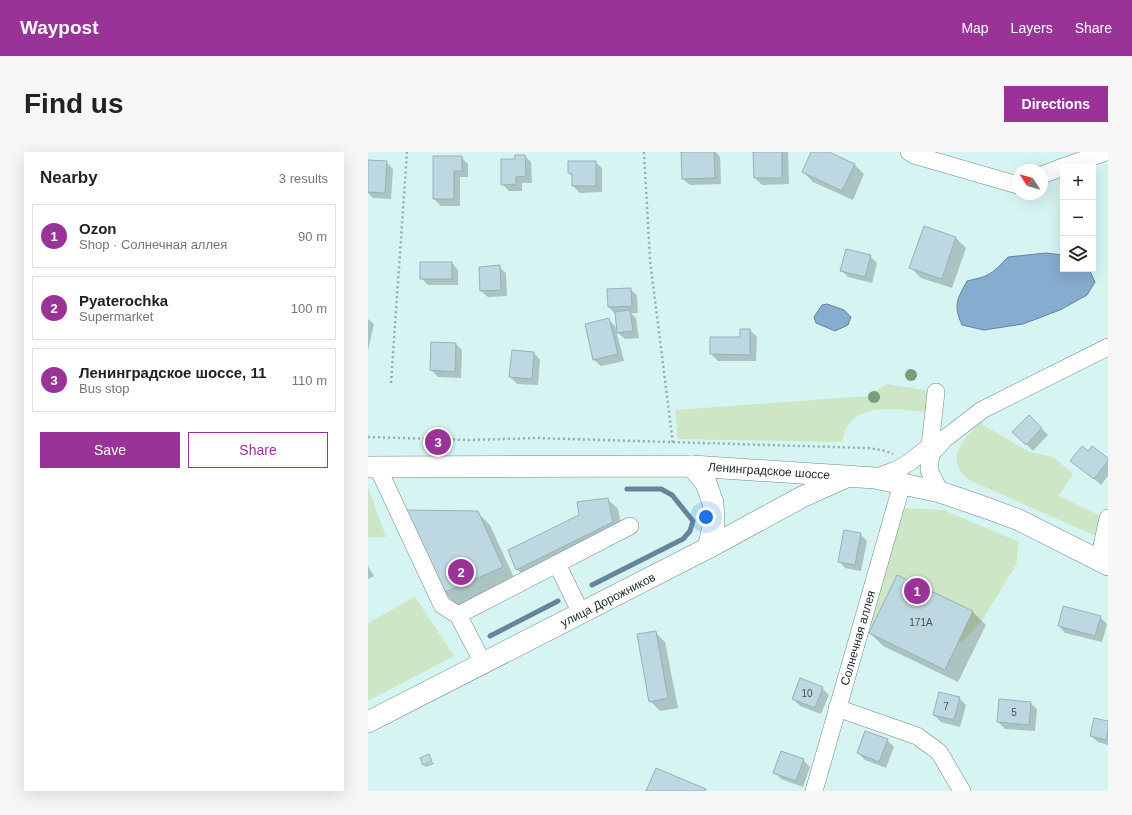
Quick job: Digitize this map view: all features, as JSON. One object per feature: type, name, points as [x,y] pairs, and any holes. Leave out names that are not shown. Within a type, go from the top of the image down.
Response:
[{"type":"main road","name":"Ленинградское шоссе","points":[[372,467],[683,465],[875,478],[940,492],[1019,520],[1103,563]]},
{"type":"main road","points":[[683,465],[706,483],[713,503],[714,522],[708,548]]},
{"type":"main road","name":"улица Дорожников","points":[[368,722],[708,548],[802,497],[847,477]]},
{"type":"street","points":[[909,152],[914,155],[1012,183]]},
{"type":"street","points":[[1072,164],[1106,152]]},
{"type":"street","points":[[1048,173],[1060,168]]},
{"type":"street","points":[[875,478],[896,470],[910,462],[930,446],[947,437],[982,410],[1108,347]]},
{"type":"street","points":[[930,446],[936,392]]},
{"type":"street","points":[[940,492],[929,470],[932,454],[947,437]]},
{"type":"street","points":[[372,467],[442,606],[458,615],[483,664]]},
{"type":"street","name":"Солнечная аллея","points":[[814,791],[902,484]]},
{"type":"street","points":[[1103,563],[1108,518]]},
{"type":"street","points":[[458,615],[630,526]]},
{"type":"street","points":[[558,564],[582,613]]},
{"type":"street","points":[[837,708],[917,736],[938,752],[962,791]]},
{"type":"path","points":[[391,383],[407,152]]},
{"type":"path","points":[[644,152],[650,260],[672,443],[683,465]]},
{"type":"path","points":[[368,437],[470,440],[536,438],[868,448],[886,451],[910,462]]},
{"type":"green space","points":[[887,384],[929,391],[927,412],[884,409],[864,413],[855,418],[847,427],[842,442],[678,439],[675,410],[867,396]]},
{"type":"green space","points":[[982,421],[983,425],[1030,452],[1053,457],[1073,474],[1058,496],[1101,516],[1098,537],[969,480],[964,475],[957,463],[959,449],[962,443]]},
{"type":"green space","points":[[368,487],[386,537],[368,537]]},
{"type":"green space","points":[[903,508],[943,510],[1019,542],[1016,565],[981,622],[961,643],[937,633],[894,628],[869,627]]},
{"type":"green space","points":[[415,597],[454,656],[368,701],[368,623]]},
{"type":"water","points":[[1046,253],[1060,255],[1060,272],[1090,272],[1095,282],[1087,295],[1060,310],[1023,324],[984,330],[962,325],[959,318],[957,302],[967,281],[981,278],[990,274],[1008,257]]},
{"type":"water","points":[[827,304],[844,310],[851,317],[848,325],[835,331],[816,323],[814,317],[822,305]]},
{"type":"building","points":[[681,152],[714,152],[715,178],[682,179]]},
{"type":"building","points":[[753,152],[782,152],[782,178],[754,178]]},
{"type":"building","points":[[811,152],[829,152],[855,164],[842,191],[802,172]]},
{"type":"building","points":[[515,155],[525,155],[526,176],[516,177],[516,184],[501,185],[501,159],[515,159]]},
{"type":"building","points":[[433,156],[462,156],[462,171],[454,171],[454,199],[433,199]]},
{"type":"building","points":[[368,160],[387,161],[385,193],[368,192]]},
{"type":"building","points":[[568,161],[596,161],[596,186],[572,186],[572,174],[568,173]]},
{"type":"building","points":[[924,226],[956,237],[942,279],[909,268]]},
{"type":"building","points":[[846,249],[871,255],[865,277],[840,271]]},
{"type":"building","points":[[420,262],[452,262],[452,279],[420,279]]},
{"type":"building","points":[[500,265],[501,290],[480,291],[479,267]]},
{"type":"building","points":[[631,288],[632,306],[608,307],[607,289]]},
{"type":"building","points":[[630,310],[633,331],[617,333],[615,312]]},
{"type":"building","points":[[609,318],[618,354],[593,360],[585,324]]},
{"type":"building","points":[[740,329],[750,329],[750,355],[710,354],[710,337],[740,337]]},
{"type":"building","points":[[431,342],[456,343],[455,372],[430,370]]},
{"type":"building","points":[[512,350],[534,352],[532,379],[509,377]]},
{"type":"building","points":[[1029,415],[1042,428],[1026,445],[1012,432]]},
{"type":"building","points":[[1082,446],[1088,451],[1092,446],[1108,458],[1108,461],[1094,479],[1070,461]]},
{"type":"building","points":[[608,498],[613,522],[516,570],[508,550],[579,515],[577,502]]},
{"type":"building","points":[[406,510],[478,511],[503,567],[443,593]]},
{"type":"building","points":[[844,530],[861,533],[855,565],[838,562]]},
{"type":"building","points":[[897,575],[973,611],[945,670],[869,633]]},
{"type":"building","points":[[1063,606],[1101,616],[1095,636],[1058,626]]},
{"type":"building","points":[[656,631],[668,698],[649,702],[637,634]]},
{"type":"building","points":[[800,678],[823,687],[815,708],[792,699]]},
{"type":"building","points":[[939,692],[960,697],[954,720],[933,715]]},
{"type":"building","points":[[999,699],[1031,702],[1029,725],[997,722]]},
{"type":"building","points":[[1094,718],[1108,721],[1106,740],[1090,736]]},
{"type":"building","points":[[865,731],[888,739],[879,762],[857,753]]},
{"type":"building","points":[[781,751],[804,759],[796,781],[773,773]]},
{"type":"building","points":[[429,754],[432,761],[423,765],[420,758]]},
{"type":"building","points":[[656,768],[706,789],[705,791],[646,791]]},
{"type":"waterway","points":[[592,585],[683,539],[690,531],[693,521],[672,495],[661,489],[627,489]]},
{"type":"waterway","points":[[490,636],[558,601]]},
{"type":"place","name":"Ленинградское шоссе, 11","points":[[438,442]]},
{"type":"place","name":"Pyaterochka","points":[[461,572]]},
{"type":"place","name":"Ozon","points":[[917,591]]}]
